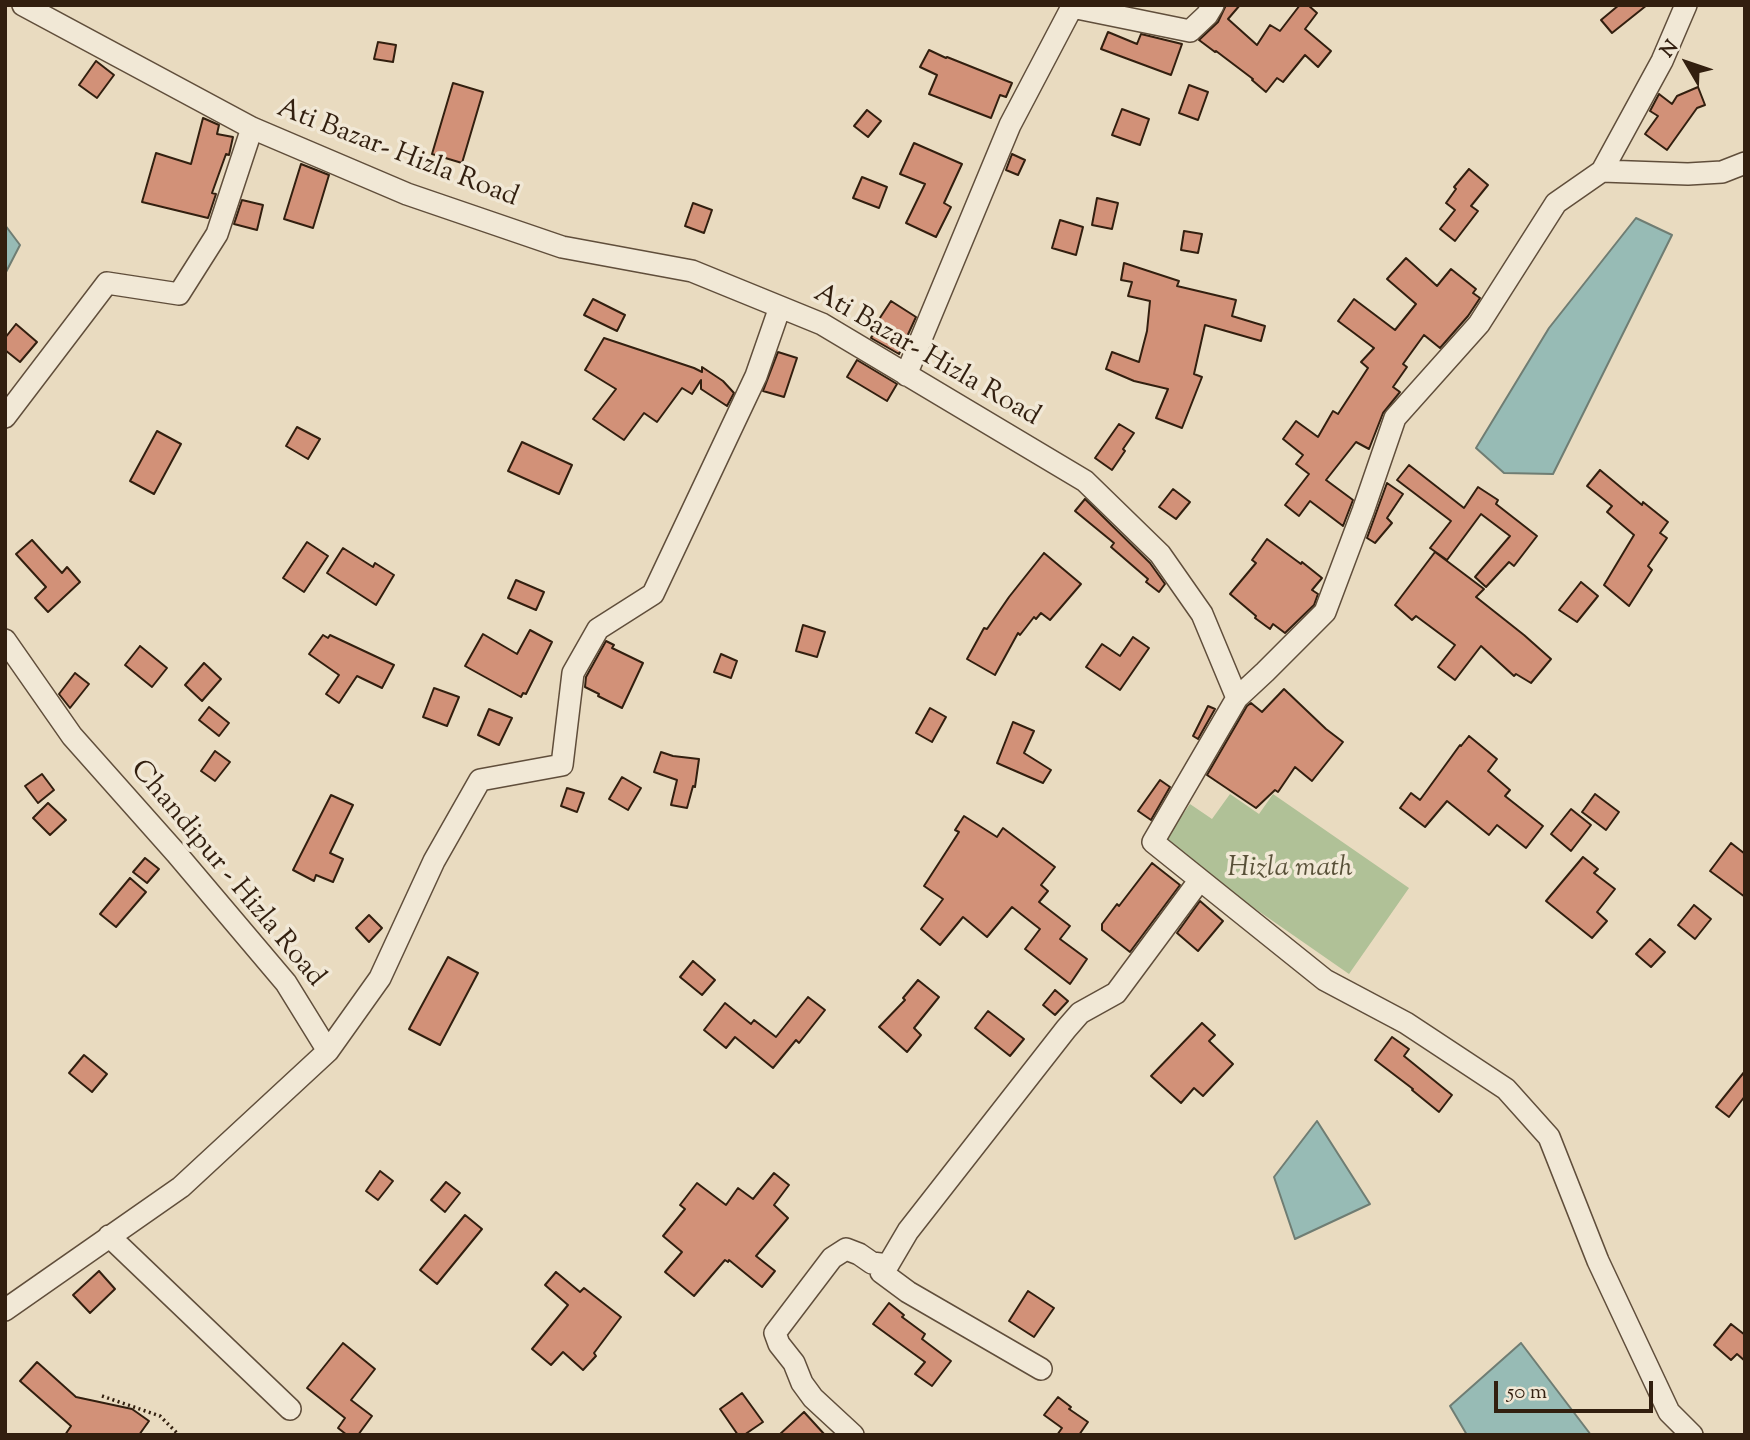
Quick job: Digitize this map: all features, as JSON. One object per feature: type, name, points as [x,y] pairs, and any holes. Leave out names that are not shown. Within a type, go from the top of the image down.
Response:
[{"type":"street","name":"Ati Bazar- Hizla Road","points":[[23,5],[252,128],[407,194],[562,247],[692,271],[822,324],[1085,481],[1160,554],[1202,614],[1237,698]]},
{"type":"street","points":[[906,375],[1010,125],[1072,7],[1190,30],[1207,15],[1213,5]]},
{"type":"street","points":[[1686,5],[1662,61],[1602,171],[1556,203],[1479,324],[1395,418],[1325,612],[1237,698],[1153,842],[1325,979],[1406,1023],[1506,1089],[1549,1137],[1598,1261],[1670,1412],[1692,1435]]},
{"type":"street","points":[[5,417],[107,283],[179,294],[217,234],[252,128]]},
{"type":"street","points":[[1602,171],[1711,173],[1722,172],[1745,163]]},
{"type":"street","points":[[5,1310],[181,1187],[328,1051],[380,978],[434,861],[480,780],[562,765],[573,673],[597,629],[653,594],[756,376],[780,307]]},
{"type":"street","name":"Chandipur - Hizla Road","points":[[5,640],[72,736],[286,983],[328,1051]]},
{"type":"street","points":[[1041,1369],[908,1292],[881,1272],[908,1231],[1066,1029],[1080,1013],[1116,993],[1199,881]]},
{"type":"street","points":[[109,1236],[290,1409]]},
{"type":"street","points":[[853,1435],[813,1398],[775,1333],[832,1258],[846,1250],[859,1254],[872,1263],[888,1265]]},
{"type":"path","points":[[102,1396],[160,1416],[179,1435]]},
{"type":"green space","name":"Hizla math","points":[[1230,794],[1259,814],[1273,794],[1409,888],[1349,974],[1162,844],[1190,804],[1212,819]]},
{"type":"water","points":[[1636,218],[1672,235],[1553,474],[1504,473],[1476,448],[1549,328]]},
{"type":"water","points":[[5,225],[20,245],[5,274]]},
{"type":"water","points":[[1317,1121],[1370,1204],[1295,1239],[1274,1177]]},
{"type":"water","points":[[1521,1343],[1591,1435],[1467,1435],[1450,1406]]},
{"type":"building","points":[[1226,5],[1240,5],[1228,19],[1257,45],[1270,25],[1280,31],[1300,5],[1308,5],[1317,13],[1305,29],[1331,51],[1318,67],[1305,55],[1283,82],[1277,78],[1266,92],[1253,79],[1199,40],[1218,22]]},
{"type":"building","points":[[1619,5],[1647,5],[1612,33],[1601,20]]},
{"type":"building","points":[[1108,32],[1137,44],[1141,34],[1182,44],[1171,75],[1101,49]]},
{"type":"building","points":[[378,42],[396,45],[393,62],[374,59]]},
{"type":"building","points":[[929,50],[1012,83],[1006,97],[1000,95],[991,118],[929,94],[937,75],[920,67]]},
{"type":"building","points":[[96,61],[114,75],[97,98],[79,85]]},
{"type":"building","points":[[453,83],[483,92],[462,163],[432,154]]},
{"type":"building","points":[[1189,85],[1208,92],[1198,120],[1179,113]]},
{"type":"building","points":[[1698,87],[1705,105],[1697,108],[1667,150],[1645,134],[1658,116],[1650,111],[1659,94],[1672,104],[1677,96]]},
{"type":"building","points":[[1122,109],[1149,119],[1140,145],[1112,135]]},
{"type":"building","points":[[867,110],[881,121],[868,137],[854,126]]},
{"type":"building","points":[[203,118],[219,125],[217,134],[233,137],[229,155],[226,154],[212,193],[216,194],[208,218],[142,202],[156,153],[191,164]]},
{"type":"building","points":[[914,143],[962,164],[944,203],[951,207],[936,237],[906,223],[925,184],[900,174]]},
{"type":"building","points":[[1012,154],[1025,160],[1018,175],[1006,170]]},
{"type":"building","points":[[301,164],[329,175],[313,228],[284,219]]},
{"type":"building","points":[[1469,169],[1488,185],[1471,206],[1478,211],[1455,241],[1440,229],[1455,210],[1446,203],[1456,189],[1454,187]]},
{"type":"building","points":[[862,177],[887,187],[879,208],[853,198]]},
{"type":"building","points":[[1097,198],[1118,203],[1112,229],[1092,225]]},
{"type":"building","points":[[242,200],[263,205],[257,230],[234,224]]},
{"type":"building","points":[[693,203],[712,210],[704,233],[685,226]]},
{"type":"building","points":[[1060,220],[1083,227],[1076,255],[1052,248]]},
{"type":"building","points":[[1184,231],[1202,234],[1198,253],[1181,250]]},
{"type":"building","points":[[1406,258],[1437,286],[1451,269],[1476,289],[1473,293],[1480,298],[1440,348],[1424,335],[1403,364],[1407,367],[1393,387],[1400,392],[1383,413],[1369,449],[1356,442],[1326,480],[1353,500],[1343,526],[1310,501],[1299,516],[1285,505],[1309,474],[1296,464],[1303,455],[1283,439],[1296,421],[1318,437],[1333,411],[1338,414],[1368,368],[1361,362],[1374,348],[1338,321],[1354,299],[1395,330],[1416,304],[1387,279]]},
{"type":"building","points":[[1124,263],[1179,281],[1177,286],[1236,300],[1232,316],[1265,326],[1261,341],[1205,325],[1194,374],[1202,377],[1182,428],[1156,418],[1168,389],[1134,381],[1106,369],[1112,352],[1139,362],[1147,331],[1150,301],[1128,296],[1132,282],[1121,280]]},
{"type":"building","points":[[593,299],[625,315],[617,331],[584,315]]},
{"type":"building","points":[[891,301],[916,317],[899,354],[871,338],[873,334],[870,333]]},
{"type":"building","points":[[16,324],[37,342],[20,362],[5,350],[5,338]]},
{"type":"building","points":[[604,338],[702,372],[702,367],[723,381],[734,393],[727,406],[701,389],[701,380],[692,394],[682,388],[657,422],[644,413],[624,440],[593,419],[616,389],[585,370]]},
{"type":"building","points":[[778,352],[797,358],[784,397],[763,391]]},
{"type":"building","points":[[857,360],[897,384],[887,401],[847,377]]},
{"type":"building","points":[[1119,424],[1134,433],[1112,470],[1095,458]]},
{"type":"building","points":[[297,427],[320,439],[308,459],[286,446]]},
{"type":"building","points":[[157,431],[181,444],[154,494],[130,481]]},
{"type":"building","points":[[522,442],[572,465],[559,494],[508,471]]},
{"type":"building","points":[[1409,465],[1464,508],[1478,487],[1498,500],[1496,504],[1537,536],[1514,566],[1509,562],[1486,587],[1475,577],[1510,536],[1481,514],[1447,560],[1430,548],[1451,521],[1397,480]]},
{"type":"building","points":[[1600,470],[1642,505],[1643,502],[1668,522],[1660,533],[1667,538],[1648,566],[1652,570],[1629,606],[1604,585],[1634,535],[1607,512],[1612,506],[1587,486]]},
{"type":"building","points":[[1387,483],[1403,494],[1387,518],[1392,523],[1375,543],[1367,538]]},
{"type":"building","points":[[1173,489],[1190,502],[1176,519],[1159,507]]},
{"type":"building","points":[[1085,499],[1150,563],[1165,584],[1159,592],[1111,547],[1114,543],[1075,511]]},
{"type":"building","points":[[1267,539],[1322,578],[1312,590],[1318,594],[1314,605],[1285,633],[1273,624],[1270,629],[1230,594],[1256,563],[1252,560]]},
{"type":"building","points":[[32,540],[62,573],[67,567],[80,582],[48,612],[35,598],[46,587],[16,554]]},
{"type":"building","points":[[307,542],[328,556],[304,592],[283,578]]},
{"type":"building","points":[[343,548],[373,567],[375,563],[394,575],[376,605],[327,573]]},
{"type":"building","points":[[1435,552],[1484,589],[1476,597],[1551,659],[1531,683],[1516,674],[1514,676],[1481,646],[1455,680],[1438,667],[1455,645],[1416,616],[1412,620],[1395,605]]},
{"type":"building","points":[[1044,553],[1081,584],[1050,620],[1041,613],[1036,619],[1034,617],[1020,635],[1018,633],[995,675],[967,659],[984,628],[987,629]]},
{"type":"building","points":[[516,580],[544,592],[536,610],[508,598]]},
{"type":"building","points":[[1581,582],[1598,596],[1577,622],[1559,610]]},
{"type":"building","points":[[803,625],[825,632],[817,657],[796,651]]},
{"type":"building","points":[[530,630],[552,642],[526,694],[523,693],[521,697],[465,666],[483,634],[517,654]]},
{"type":"building","points":[[323,635],[328,638],[330,635],[394,665],[382,688],[357,676],[339,703],[326,694],[339,675],[309,654]]},
{"type":"building","points":[[1133,637],[1149,648],[1120,690],[1086,667],[1102,644],[1120,656]]},
{"type":"building","points":[[606,641],[614,645],[612,648],[643,663],[622,708],[585,687],[586,677]]},
{"type":"building","points":[[140,646],[167,668],[152,687],[125,665]]},
{"type":"building","points":[[721,654],[737,661],[731,678],[714,672]]},
{"type":"building","points":[[204,663],[221,679],[202,701],[185,685]]},
{"type":"building","points":[[75,673],[89,684],[70,708],[59,694]]},
{"type":"building","points":[[434,688],[459,697],[447,726],[423,717]]},
{"type":"building","points":[[1284,689],[1343,742],[1312,781],[1295,767],[1278,792],[1275,790],[1256,808],[1207,775],[1247,706],[1251,703],[1262,712]]},
{"type":"building","points":[[1208,706],[1215,709],[1198,739],[1193,736]]},
{"type":"building","points":[[209,707],[229,723],[219,736],[199,720]]},
{"type":"building","points":[[930,708],[946,717],[932,742],[916,733]]},
{"type":"building","points":[[489,709],[512,718],[499,745],[478,735]]},
{"type":"building","points":[[1013,722],[1034,731],[1024,753],[1051,770],[1043,783],[997,763]]},
{"type":"building","points":[[1469,736],[1497,759],[1488,771],[1510,790],[1505,796],[1543,826],[1526,848],[1497,825],[1489,835],[1447,801],[1425,827],[1400,808],[1411,793],[1420,800]]},
{"type":"building","points":[[215,751],[230,762],[215,781],[201,771]]},
{"type":"building","points":[[661,752],[699,759],[695,787],[693,786],[687,808],[671,805],[677,780],[654,772]]},
{"type":"building","points":[[42,774],[54,790],[38,803],[25,786]]},
{"type":"building","points":[[622,777],[641,788],[628,810],[609,799]]},
{"type":"building","points":[[1160,780],[1170,787],[1151,820],[1138,811]]},
{"type":"building","points":[[567,788],[584,793],[577,812],[561,806]]},
{"type":"building","points":[[1595,794],[1619,812],[1606,830],[1582,812]]},
{"type":"building","points":[[331,795],[353,805],[330,853],[343,859],[333,882],[316,875],[314,881],[293,870]]},
{"type":"building","points":[[48,803],[66,820],[50,835],[33,818]]},
{"type":"building","points":[[1571,809],[1591,825],[1571,851],[1551,834]]},
{"type":"building","points":[[964,816],[997,837],[1003,828],[1055,867],[1041,885],[1048,891],[1039,902],[1070,926],[1060,939],[1087,959],[1070,984],[1025,949],[1040,929],[1012,907],[987,937],[963,917],[940,945],[921,929],[943,899],[924,886],[959,832],[955,830]]},
{"type":"building","points":[[1731,843],[1745,854],[1745,897],[1710,871]]},
{"type":"building","points":[[1583,857],[1598,869],[1594,873],[1615,889],[1597,912],[1607,921],[1592,938],[1546,901]]},
{"type":"building","points":[[145,858],[159,869],[147,883],[133,872]]},
{"type":"building","points":[[1152,863],[1180,885],[1130,952],[1102,930],[1102,924]]},
{"type":"building","points":[[130,878],[146,892],[116,927],[100,914]]},
{"type":"building","points":[[1200,901],[1223,921],[1198,951],[1177,933]]},
{"type":"building","points":[[1694,905],[1711,919],[1695,939],[1678,925]]},
{"type":"building","points":[[369,915],[382,928],[369,942],[356,928]]},
{"type":"building","points":[[1650,939],[1665,952],[1651,967],[1636,954]]},
{"type":"building","points":[[448,957],[478,973],[440,1045],[409,1029]]},
{"type":"building","points":[[693,961],[715,980],[702,995],[680,977]]},
{"type":"building","points":[[918,980],[939,997],[914,1028],[921,1035],[907,1052],[879,1027],[905,1000],[903,998]]},
{"type":"building","points":[[1055,990],[1068,1001],[1055,1015],[1043,1005]]},
{"type":"building","points":[[808,997],[825,1010],[799,1043],[796,1040],[773,1068],[735,1037],[726,1048],[704,1030],[725,1003],[751,1024],[754,1020],[776,1037]]},
{"type":"building","points":[[988,1011],[1024,1039],[1010,1056],[975,1028]]},
{"type":"building","points":[[1202,1023],[1215,1035],[1209,1041],[1233,1064],[1203,1096],[1194,1088],[1181,1103],[1151,1076]]},
{"type":"building","points":[[1392,1037],[1409,1049],[1404,1056],[1452,1095],[1439,1112],[1375,1060]]},
{"type":"building","points":[[84,1055],[107,1074],[92,1092],[69,1073]]},
{"type":"building","points":[[1745,1071],[1745,1096],[1729,1117],[1716,1107]]},
{"type":"building","points":[[380,1171],[393,1181],[378,1200],[366,1191]]},
{"type":"building","points":[[774,1173],[789,1185],[774,1205],[788,1218],[756,1256],[775,1271],[762,1287],[729,1260],[725,1260],[694,1296],[665,1272],[682,1252],[663,1236],[685,1209],[680,1205],[697,1183],[726,1205],[738,1188],[753,1199]]},
{"type":"building","points":[[446,1182],[460,1193],[445,1212],[431,1200]]},
{"type":"building","points":[[465,1215],[482,1229],[437,1284],[420,1270]]},
{"type":"building","points":[[99,1271],[115,1289],[90,1313],[73,1295]]},
{"type":"building","points":[[556,1272],[580,1292],[584,1288],[621,1317],[594,1353],[596,1356],[583,1370],[563,1352],[551,1365],[532,1349],[568,1305],[545,1285]]},
{"type":"building","points":[[1028,1291],[1054,1308],[1034,1337],[1009,1321]]},
{"type":"building","points":[[889,1303],[904,1315],[902,1317],[925,1334],[922,1339],[951,1361],[932,1386],[915,1374],[925,1362],[873,1324]]},
{"type":"building","points":[[1731,1324],[1745,1335],[1745,1361],[1737,1354],[1731,1360],[1714,1345]]},
{"type":"building","points":[[343,1343],[375,1369],[351,1400],[372,1416],[358,1435],[347,1435],[338,1428],[345,1418],[307,1388]]},
{"type":"building","points":[[37,1362],[76,1397],[132,1409],[149,1421],[139,1435],[65,1435],[71,1426],[20,1381]]},
{"type":"building","points":[[742,1393],[763,1422],[744,1435],[738,1435],[720,1409]]},
{"type":"building","points":[[1058,1397],[1071,1407],[1069,1409],[1088,1422],[1079,1435],[1057,1435],[1062,1428],[1044,1415]]},
{"type":"building","points":[[804,1412],[825,1435],[779,1435]]}]
